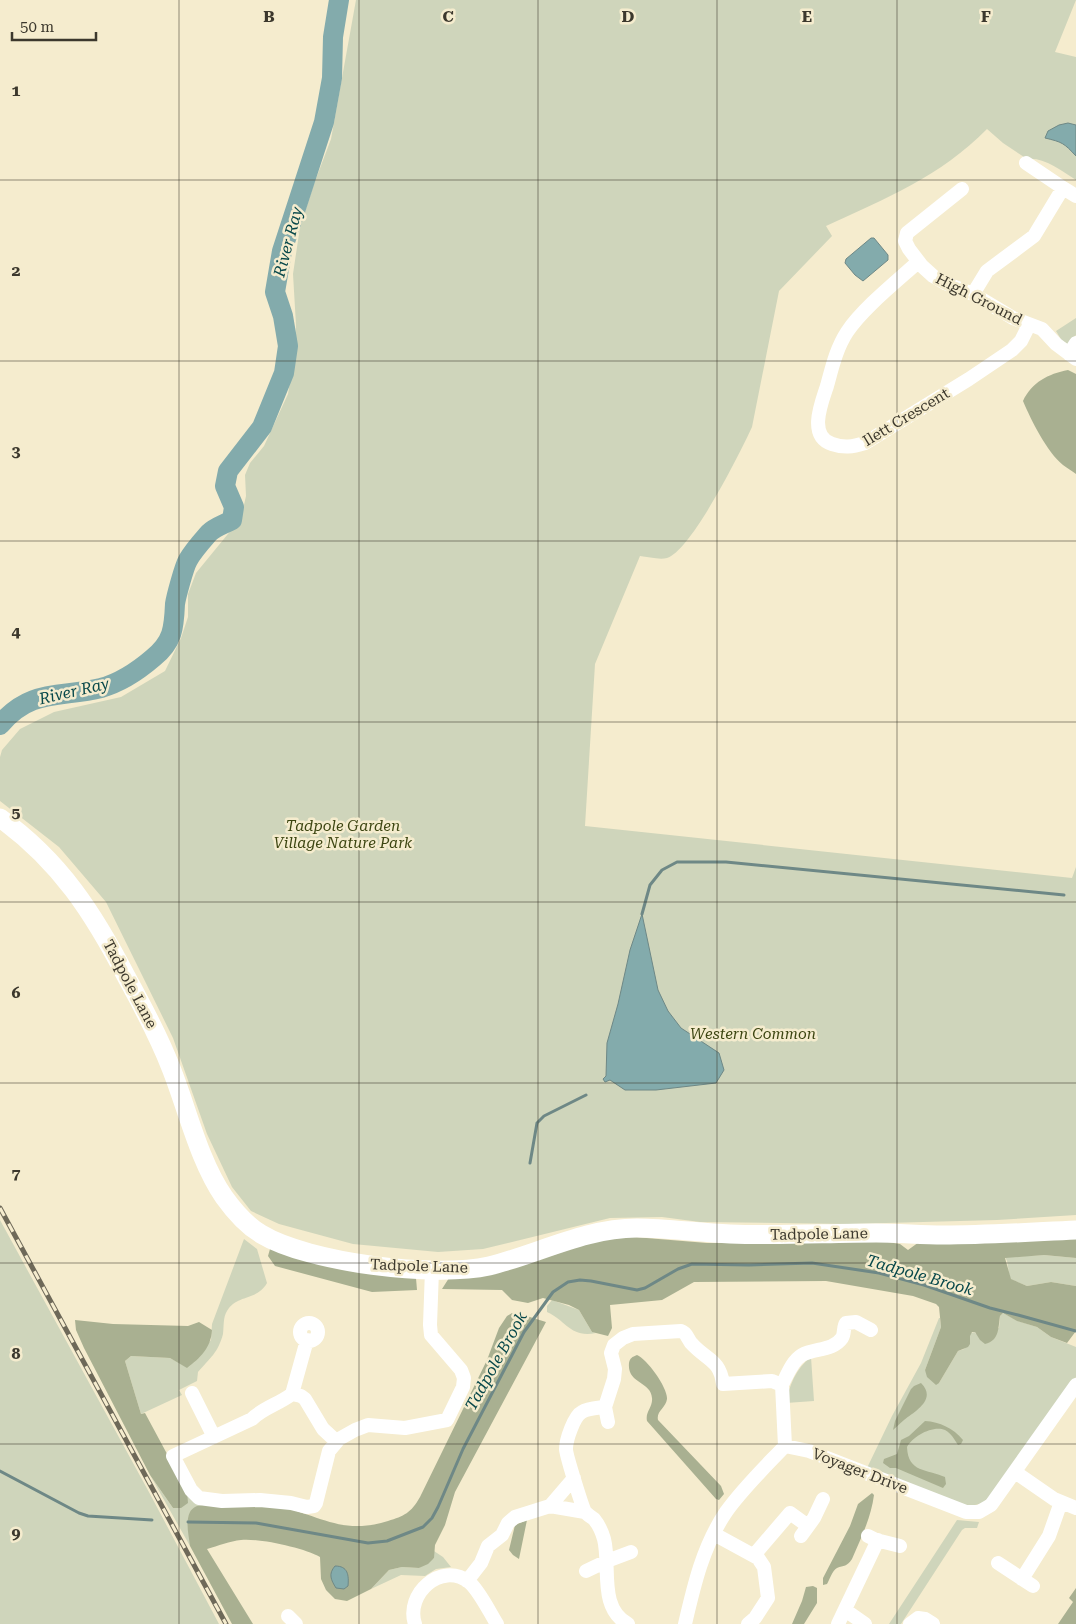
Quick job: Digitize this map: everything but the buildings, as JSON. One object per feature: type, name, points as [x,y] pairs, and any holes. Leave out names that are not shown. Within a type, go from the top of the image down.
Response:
[{"type":"street","points":[[1026,163],[1076,196]]},
{"type":"street","name":"High Ground","points":[[962,188],[907,233],[905,237],[906,244],[918,262],[939,280],[973,294],[1008,316],[1045,331],[1056,344],[1074,352]]},
{"type":"street","points":[[973,294],[988,271],[1034,236],[1063,188]]},
{"type":"street","name":"Ilett Crescent","points":[[918,262],[862,315],[847,332],[833,363],[818,420],[820,434],[825,442],[851,448],[865,443],[969,379],[1012,350],[1021,341],[1029,325]]},
{"type":"street","name":"Tadpole Lane","points":[[0,818],[28,840],[53,864],[78,895],[100,929],[160,1044],[212,1176],[222,1195],[243,1220],[263,1235],[300,1250],[364,1264],[432,1270],[471,1269],[593,1234],[633,1228],[772,1235],[876,1233],[981,1234],[1076,1230]]},
{"type":"street","points":[[307,1340],[292,1394],[258,1413],[252,1419],[174,1456],[191,1490],[199,1498],[222,1501],[260,1500],[310,1507],[315,1505],[329,1451],[336,1441],[368,1425],[405,1428],[446,1420],[463,1387],[464,1375],[462,1370],[431,1334],[432,1270]]},
{"type":"street","points":[[685,1624],[701,1563],[714,1534],[734,1502],[785,1446],[782,1385],[798,1358],[838,1342],[843,1336],[846,1323],[856,1322],[871,1330]]},
{"type":"street","points":[[608,1422],[604,1408],[614,1379],[615,1369],[611,1353],[612,1348],[623,1338],[633,1334],[677,1330],[684,1332],[694,1346],[708,1356],[718,1368],[722,1375],[722,1384],[772,1381],[782,1385]]},
{"type":"street","name":"Voyager Drive","points":[[785,1446],[809,1451],[970,1513],[979,1512],[991,1505],[1076,1386]]},
{"type":"street","points":[[192,1393],[214,1437]]},
{"type":"street","points":[[292,1394],[305,1399],[323,1429],[336,1441]]},
{"type":"street","points":[[604,1408],[582,1411],[574,1420],[566,1449],[585,1512],[598,1524],[602,1533],[607,1561],[607,1585],[610,1596],[617,1614],[628,1624]]},
{"type":"street","points":[[998,1563],[1028,1583],[1049,1536],[1071,1503],[1049,1496],[1014,1472]]},
{"type":"street","points":[[550,1506],[574,1478]]},
{"type":"street","points":[[754,1555],[790,1513],[805,1531],[823,1499]]},
{"type":"street","points":[[467,1581],[480,1563],[488,1546],[502,1534],[508,1523],[515,1517],[550,1506],[585,1512]]},
{"type":"street","points":[[714,1534],[754,1555],[762,1563],[768,1598],[755,1618],[748,1624]]},
{"type":"street","points":[[838,1624],[873,1538],[900,1546]]},
{"type":"street","points":[[586,1571],[631,1552]]},
{"type":"street","points":[[415,1624],[414,1615],[419,1592],[426,1584],[443,1576],[467,1581],[476,1590],[497,1624]]},
{"type":"street","points":[[845,1610],[865,1624]]},
{"type":"street","points":[[910,1624],[918,1618],[925,1619],[933,1624]]},
{"type":"green space","name":"Tadpole Garden Village Nature Park","points":[[356,0],[1076,0],[1055,52],[1076,57],[1076,180],[1046,162],[1027,159],[1003,143],[987,129],[969,146],[931,173],[891,196],[826,226],[832,236],[779,291],[752,427],[746,440],[714,500],[689,538],[677,551],[667,558],[657,559],[640,556],[595,664],[585,826],[1072,878],[1076,867],[1076,1215],[997,1220],[849,1224],[700,1222],[662,1217],[610,1218],[483,1249],[438,1252],[353,1244],[279,1224],[251,1211],[232,1187],[207,1134],[173,1038],[106,902],[59,847],[0,801],[0,757],[2,750],[20,729],[54,712],[121,697],[165,671],[181,638],[188,617],[188,594],[196,573],[241,518],[246,496],[245,475],[250,463],[264,446],[288,394],[295,349],[296,325],[293,274],[300,227],[331,139]]},
{"type":"green space","points":[[1076,318],[1076,335],[1068,344],[1062,341],[1056,331]]},
{"type":"green space","points":[[1068,370],[1076,374],[1076,474],[1063,465],[1045,444],[1023,401],[1031,389],[1041,380]]},
{"type":"green space","points":[[0,1220],[150,1494],[219,1624],[0,1624]]},
{"type":"green space","points":[[610,1235],[707,1243],[803,1243],[863,1238],[900,1244],[908,1250],[926,1237],[1076,1237],[1076,1258],[1044,1255],[1005,1258],[1011,1279],[1027,1286],[1051,1282],[1076,1286],[1076,1331],[1067,1343],[1051,1337],[1037,1327],[1017,1321],[1003,1313],[1000,1316],[996,1337],[985,1344],[975,1332],[972,1332],[968,1347],[958,1351],[936,1385],[927,1377],[925,1370],[941,1327],[939,1307],[936,1304],[913,1296],[826,1281],[694,1282],[662,1300],[610,1305],[612,1328],[608,1336],[592,1332],[579,1310],[569,1305],[543,1298],[528,1303],[512,1300],[502,1290],[442,1289],[449,1278]]},
{"type":"green space","points":[[244,1239],[257,1249],[267,1283],[258,1293],[236,1302],[227,1311],[219,1346],[198,1372],[197,1381],[179,1390],[182,1395],[141,1414],[125,1361],[131,1356],[170,1358],[187,1367],[211,1340],[212,1324]]},
{"type":"green space","points":[[270,1249],[352,1270],[416,1278],[417,1290],[372,1292],[275,1266],[268,1256]]},
{"type":"green space","points":[[1044,1255],[1076,1258],[1076,1286],[1051,1282],[1027,1286],[1010,1279],[1005,1257]]},
{"type":"green space","points":[[552,1300],[579,1310],[592,1332],[596,1333],[587,1334],[574,1331],[547,1312],[547,1306]]},
{"type":"green space","points":[[512,1313],[546,1322],[455,1492],[445,1525],[435,1545],[434,1558],[428,1564],[419,1568],[402,1567],[389,1570],[371,1589],[347,1601],[335,1599],[326,1590],[321,1579],[320,1557],[303,1550],[281,1544],[249,1540],[233,1541],[207,1549],[253,1624],[232,1624],[190,1546],[188,1525],[191,1510],[201,1505],[210,1504],[269,1505],[330,1522],[357,1526],[388,1521],[407,1513],[420,1497],[487,1360],[499,1328],[507,1316]]},
{"type":"green space","points":[[1003,1313],[1018,1321],[1037,1327],[1051,1337],[1076,1347],[1076,1377],[991,1495],[983,1503],[967,1507],[867,1468],[892,1416],[921,1363],[939,1318],[941,1327],[925,1370],[939,1383],[958,1351],[964,1349],[970,1342],[970,1333],[975,1332],[976,1334],[999,1328],[1000,1316]]},
{"type":"green space","points":[[75,1320],[113,1324],[188,1326],[199,1322],[212,1330],[210,1342],[204,1352],[187,1368],[170,1358],[131,1356],[125,1361],[141,1414],[145,1413],[187,1491],[188,1503],[181,1508],[173,1508],[150,1475],[84,1348],[76,1330]]},
{"type":"green space","points":[[637,1355],[656,1374],[666,1394],[667,1399],[658,1414],[658,1420],[721,1486],[724,1494],[719,1500],[716,1499],[647,1421],[652,1401],[651,1392],[635,1379],[629,1370],[630,1360]]},
{"type":"green space","points":[[811,1357],[814,1401],[786,1403],[794,1378],[801,1366]]},
{"type":"green space","points":[[921,1383],[927,1394],[926,1399],[919,1409],[893,1430],[895,1421],[911,1389]]},
{"type":"green space","points":[[925,1421],[946,1426],[963,1440],[958,1445],[945,1430],[935,1429],[918,1435],[907,1447],[908,1455],[915,1466],[945,1477],[946,1484],[943,1488],[896,1468],[890,1468],[883,1463],[884,1459],[897,1454],[901,1440],[909,1436]]},
{"type":"green space","points":[[150,1475],[173,1508],[187,1491],[209,1504],[190,1541],[190,1546]]},
{"type":"green space","points":[[872,1493],[874,1495],[871,1512],[852,1559],[847,1565],[835,1569],[827,1584],[823,1585],[823,1578],[850,1526],[858,1504]]},
{"type":"green space","points":[[527,1520],[519,1559],[509,1550],[515,1525]]},
{"type":"green space","points":[[957,1520],[979,1522],[977,1528],[965,1528],[962,1530],[901,1624],[889,1624]]},
{"type":"green space","points":[[434,1551],[443,1557],[451,1567],[436,1569],[425,1576],[401,1575],[371,1589],[389,1570],[402,1567],[419,1568],[434,1558]]},
{"type":"green space","points":[[813,1586],[817,1588],[817,1603],[804,1624],[792,1624],[806,1587]]},
{"type":"green space","points":[[1076,1588],[1076,1624],[1058,1624],[1073,1602],[1069,1598]]},
{"type":"water","points":[[1068,123],[1076,125],[1076,156],[1062,144],[1045,138],[1048,131]]},
{"type":"water","points":[[871,238],[874,238],[888,255],[888,260],[863,281],[845,263],[846,259]]},
{"type":"water","points":[[642,914],[658,990],[668,1011],[681,1028],[719,1053],[724,1070],[716,1083],[656,1090],[625,1090],[610,1080],[605,1082],[603,1079],[606,1076],[607,1043],[630,950]]},
{"type":"water","points":[[335,1566],[345,1569],[347,1572],[348,1586],[344,1589],[336,1588],[332,1580],[331,1574]]},
{"type":"waterway","name":"River Ray","points":[[0,725],[11,713],[35,700],[47,696],[101,688],[115,683],[142,667],[160,652],[171,634],[176,600],[188,560],[209,533],[232,520],[234,507],[225,486],[228,471],[262,427],[284,373],[288,346],[283,316],[275,292],[282,251],[324,122],[332,78],[333,37],[339,0]]},
{"type":"waterway","points":[[642,914],[650,885],[662,870],[677,862],[726,862],[1064,895]]},
{"type":"waterway","points":[[530,1163],[537,1123],[544,1116],[586,1095]]},
{"type":"waterway","name":"Tadpole Brook","points":[[188,1522],[256,1523],[368,1543],[387,1541],[423,1527],[432,1518],[438,1507],[463,1449],[524,1332],[553,1292],[568,1282],[591,1281],[637,1290],[645,1288],[678,1269],[692,1264],[812,1263],[879,1273],[924,1285],[990,1308],[1076,1331]]},
{"type":"waterway","name":"Tadpole Brook","points":[[0,1471],[88,1516],[152,1520]]},
{"type":"railway","points":[[0,1208],[226,1624]]},
{"type":"park label","name":"Western Common","points":[[753,1034]]}]
